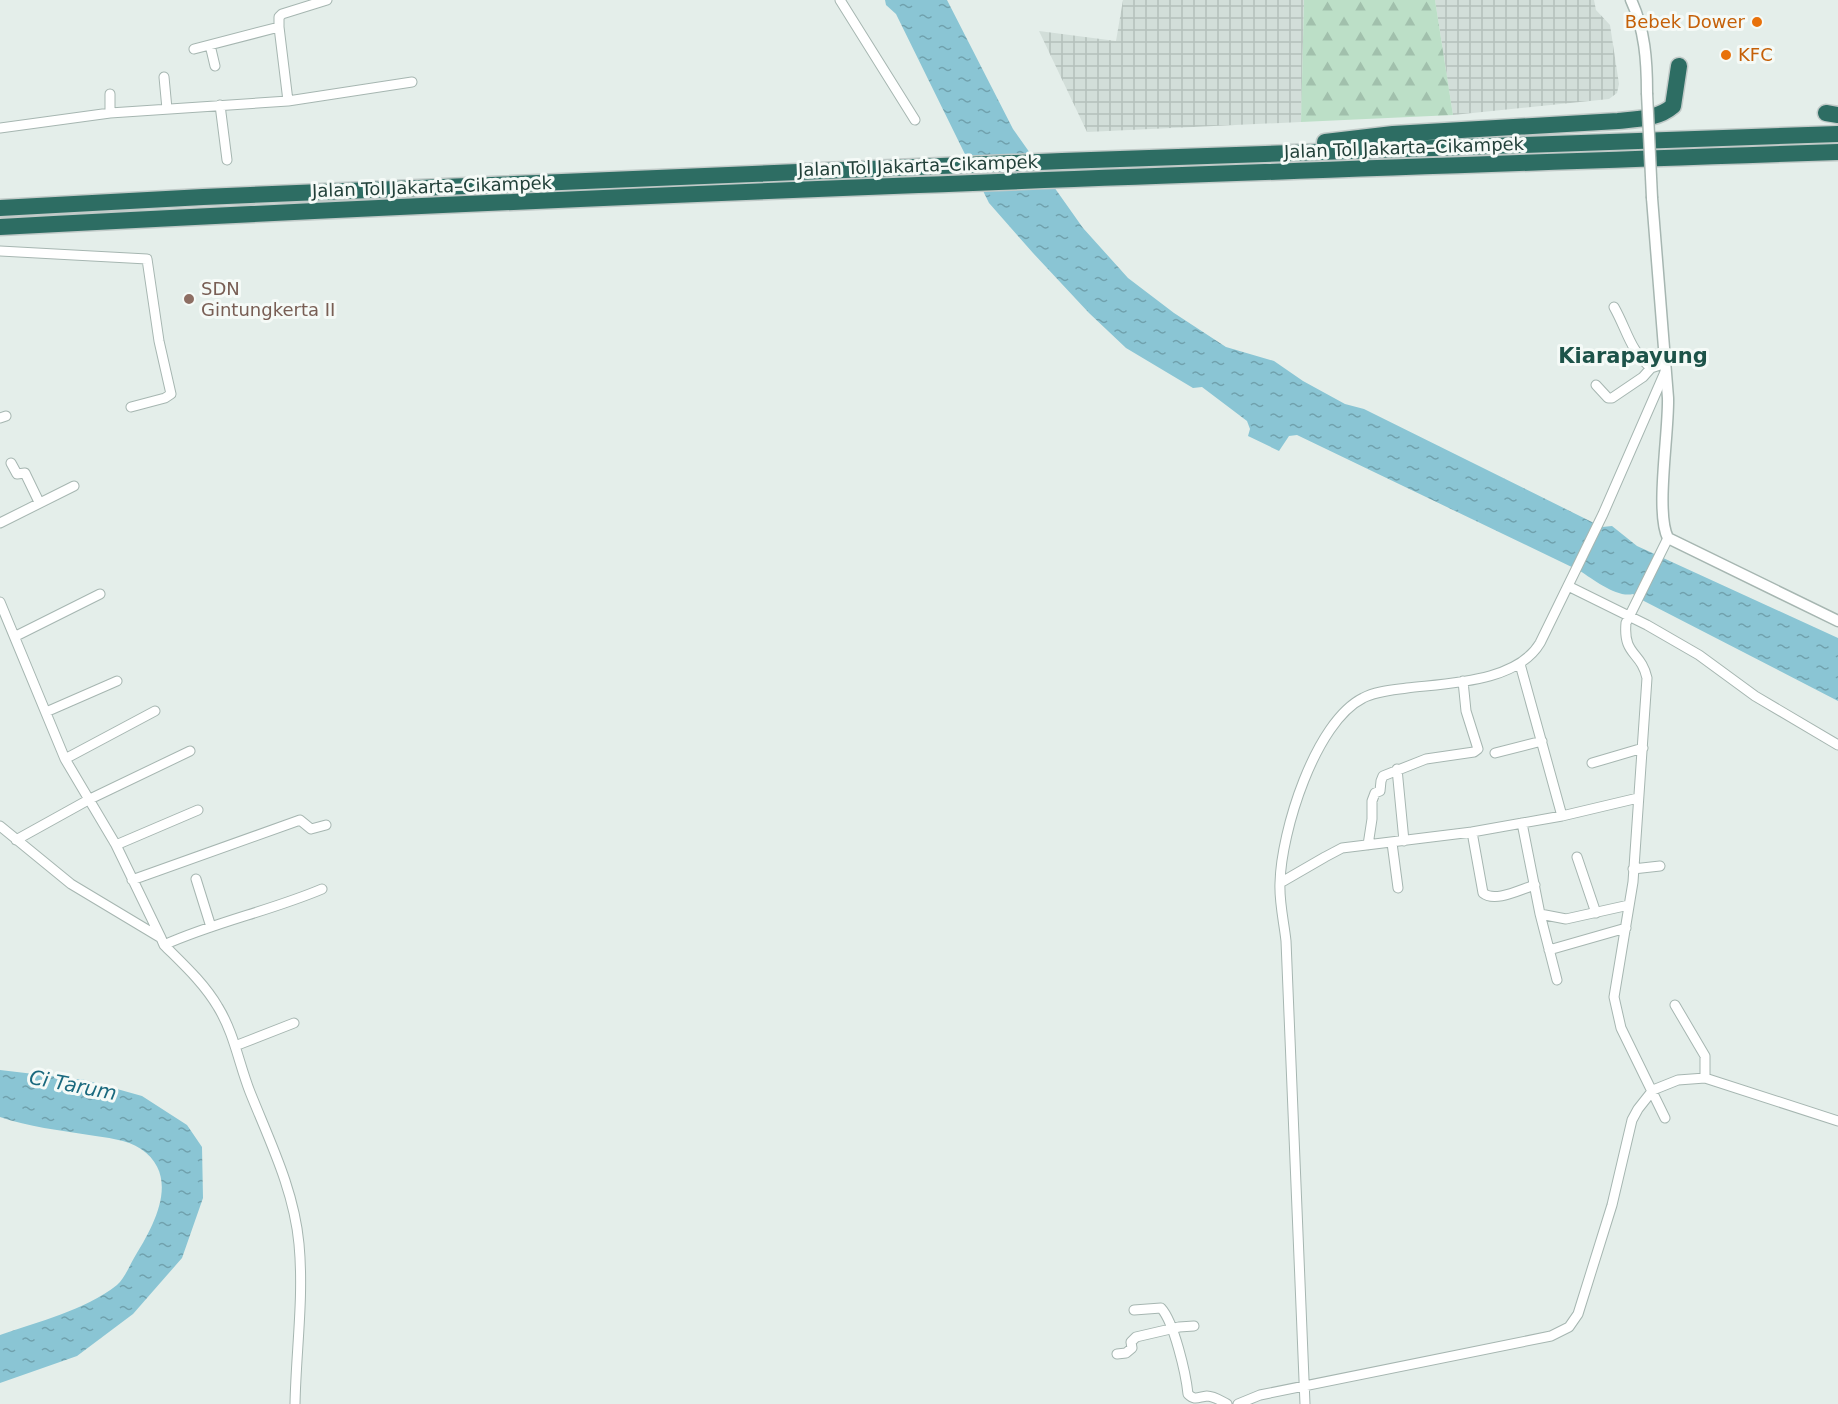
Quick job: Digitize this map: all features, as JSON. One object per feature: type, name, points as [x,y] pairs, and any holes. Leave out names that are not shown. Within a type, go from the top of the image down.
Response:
[{"type":"highway","points":[[1205,156],[1393,134],[1652,118],[1674,106],[1679,66]]},
{"type":"highway","name":"Jalan Tol Jakarta–Cikampek","points":[[0,208],[227,196],[1062,161],[1838,134]]},
{"type":"highway","name":"Jalan Tol Jakarta–Cikampek","points":[[0,227],[206,216],[1075,179],[1838,152]]},
{"type":"street","points":[[288,101],[279,17],[282,14],[327,0]]},
{"type":"street","points":[[840,0],[915,120]]},
{"type":"street","points":[[1631,0],[1646,54],[1652,198],[1666,368],[1669,419],[1662,511],[1664,530],[1668,538],[1838,621]]},
{"type":"street","points":[[194,50],[279,27]]},
{"type":"street","points":[[210,45],[216,66]]},
{"type":"street","points":[[164,77],[167,109]]},
{"type":"street","points":[[0,128],[110,113],[288,101],[412,82]]},
{"type":"street","points":[[110,94],[110,113]]},
{"type":"street","points":[[220,105],[227,160]]},
{"type":"street","points":[[0,251],[147,259],[159,341],[171,394],[165,398],[131,407]]},
{"type":"street","points":[[1614,307],[1635,352],[1652,368],[1666,368]]},
{"type":"street","points":[[1596,385],[1608,398],[1612,398],[1652,368]]},
{"type":"street","points":[[1305,1404],[1286,941],[1280,883],[1285,844],[1305,779],[1337,718],[1363,698],[1376,693],[1496,674],[1521,664],[1535,651],[1603,514],[1666,368]]},
{"type":"street","points":[[11,463],[17,474],[25,473],[39,502]]},
{"type":"street","points":[[0,523],[74,486]]},
{"type":"street","points":[[1665,1118],[1621,1028],[1614,997],[1633,869],[1647,678],[1642,664],[1628,647],[1625,634],[1628,616],[1668,538]]},
{"type":"street","points":[[1568,586],[1628,616],[1699,656],[1755,696],[1838,745]]},
{"type":"street","points":[[15,636],[100,594]]},
{"type":"street","points":[[0,602],[65,759],[116,845],[163,941]]},
{"type":"street","points":[[1521,664],[1562,816]]},
{"type":"street","points":[[46,712],[117,681]]},
{"type":"street","points":[[1368,845],[1373,797],[1380,791],[1383,776],[1426,759],[1474,752],[1478,749],[1466,711],[1463,681]]},
{"type":"street","points":[[65,759],[155,711]]},
{"type":"street","points":[[1495,753],[1542,741]]},
{"type":"street","points":[[1592,763],[1643,748]]},
{"type":"street","points":[[16,840],[90,799],[190,751]]},
{"type":"street","points":[[1397,769],[1404,841]]},
{"type":"street","points":[[1280,883],[1342,848],[1472,832],[1562,816],[1638,798]]},
{"type":"street","points":[[116,845],[198,810]]},
{"type":"street","points":[[132,880],[300,819],[311,829],[326,825]]},
{"type":"street","points":[[1522,823],[1540,914],[1557,980]]},
{"type":"street","points":[[0,826],[71,884],[163,941],[199,980],[219,1007],[293,1201],[299,1245],[299,1337],[295,1404]]},
{"type":"street","points":[[1472,832],[1483,893],[1494,897],[1535,885]]},
{"type":"street","points":[[1392,843],[1398,888]]},
{"type":"street","points":[[1577,857],[1596,913]]},
{"type":"street","points":[[1633,869],[1660,866]]},
{"type":"street","points":[[196,879],[198,901],[211,927]]},
{"type":"street","points":[[163,941],[270,909],[322,890]]},
{"type":"street","points":[[1540,914],[1566,920],[1629,905]]},
{"type":"street","points":[[1549,950],[1626,928]]},
{"type":"street","points":[[1675,1005],[1705,1056],[1705,1078]]},
{"type":"street","points":[[235,1046],[294,1023]]},
{"type":"street","points":[[1238,1404],[1260,1395],[1306,1385],[1551,1336],[1569,1327],[1578,1314],[1612,1204],[1632,1120],[1638,1108],[1653,1090],[1678,1080],[1705,1078],[1838,1121]]},
{"type":"street","points":[[1134,1310],[1161,1308],[1167,1316],[1182,1360],[1188,1394],[1197,1399],[1214,1397],[1227,1404]]},
{"type":"street","points":[[1117,1354],[1129,1351],[1132,1348],[1131,1342],[1136,1337],[1194,1326]]},
{"type":"shaded area","points":[[1123,0],[1304,0],[1301,122],[1087,132],[1039,31],[1116,41]]},
{"type":"shaded area","points":[[1435,0],[1594,0],[1596,10],[1610,25],[1619,84],[1617,93],[1609,99],[1453,115]]},
{"type":"green space","points":[[1304,0],[1435,0],[1453,115],[1301,122]]},
{"type":"water","points":[[885,0],[947,0],[1013,129],[1083,228],[1128,278],[1174,313],[1226,347],[1274,361],[1303,381],[1345,404],[1364,409],[1602,527],[1612,526],[1637,546],[1838,638],[1838,701],[1633,594],[1627,595],[1613,591],[1580,571],[1297,435],[1289,436],[1279,451],[1248,436],[1250,429],[1247,421],[1202,387],[1193,388],[1126,348],[1089,313],[989,203],[896,14],[886,5]]},
{"type":"water","name":"Ci Tarum","points":[[0,1070],[85,1080],[142,1096],[187,1125],[202,1147],[203,1198],[182,1258],[133,1314],[77,1356],[0,1383],[0,1335],[76,1309],[117,1285],[149,1232],[160,1202],[162,1188],[160,1173],[153,1160],[141,1149],[129,1143],[33,1126],[0,1117]]},
{"type":"place","name":"Bebek Dower","points":[[1757,22]]},
{"type":"place","name":"KFC","points":[[1726,55]]},
{"type":"place","name":"SDN Gintungkerta II","points":[[189,299]]},
{"type":"district","name":"Kiarapayung","points":[[1633,356]]}]
